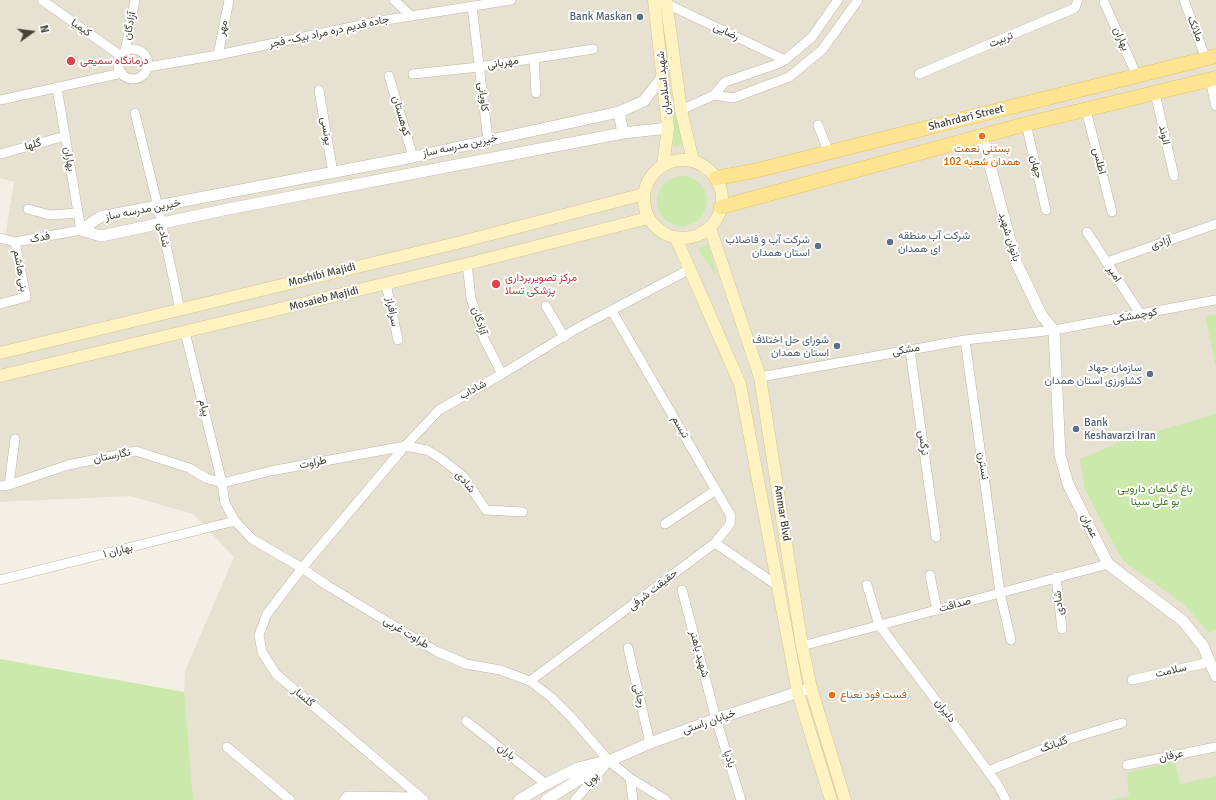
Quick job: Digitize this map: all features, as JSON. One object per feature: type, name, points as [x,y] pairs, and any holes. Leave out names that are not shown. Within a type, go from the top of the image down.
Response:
[{"type":"main road","name":"شهید اسلامیان","points":[[654,0],[668,128],[663,165]]},
{"type":"main road","name":"شهید اسلامیان","points":[[667,2],[681,110],[693,161]]},
{"type":"main road","name":"Shahrdari Street","points":[[716,178],[754,171],[1211,58]]},
{"type":"main road","name":"Shahrdari Street","points":[[722,207],[1026,124],[1213,79]]},
{"type":"main road","points":[[683,160],[693,161],[706,168],[716,178],[720,187],[722,207],[718,218],[710,228],[700,235],[689,239],[665,235],[655,228],[648,218],[644,206],[644,194],[647,182],[654,172],[663,165],[683,160]]},
{"type":"main road","name":"Moshibi Majidi","points":[[0,353],[461,242],[644,194]]},
{"type":"main road","name":"Mosaieb Majidi","points":[[0,376],[386,284],[648,218]]},
{"type":"main road","name":"Ammar Blvd","points":[[710,228],[760,377],[802,646],[811,688],[845,800]]},
{"type":"main road","name":"Ammar Blvd","points":[[676,238],[740,384],[798,693],[831,800]]},
{"type":"street","name":"کیمیا","points":[[42,0],[123,53]]},
{"type":"street","name":"آزادگان","points":[[123,53],[135,0]]},
{"type":"street","name":"مهر","points":[[218,55],[229,0]]},
{"type":"street","points":[[394,0],[411,16]]},
{"type":"street","name":"جاده قدیم دره مراد بیک- فجر","points":[[148,67],[218,55],[411,16],[511,0]]},
{"type":"street","points":[[681,110],[714,96],[725,82],[780,64],[812,37],[838,0]]},
{"type":"street","points":[[714,96],[733,98],[789,78],[822,50],[858,0]]},
{"type":"street","name":"تربیت","points":[[919,74],[1075,8],[1078,0]]},
{"type":"street","name":"ملائک","points":[[1184,0],[1211,58]]},
{"type":"street","name":"رضایی","points":[[667,2],[785,60]]},
{"type":"street","name":"بهاران","points":[[1104,2],[1137,76]]},
{"type":"street","name":"کاویانی","points":[[472,6],[488,140]]},
{"type":"street","points":[[134,48],[147,56],[148,67],[141,77],[133,79],[122,73],[118,63],[123,53],[134,48]]},
{"type":"street","name":"مهربانی","points":[[413,74],[479,67],[593,49]]},
{"type":"street","points":[[534,58],[536,93]]},
{"type":"street","points":[[1,98],[57,88],[122,73]]},
{"type":"street","name":"کوهستان","points":[[389,76],[413,157]]},
{"type":"street","name":"خیرین مدرسه ساز","points":[[81,230],[100,217],[413,157],[618,112],[644,100],[663,76]]},
{"type":"street","points":[[1213,79],[1216,106]]},
{"type":"street","name":"بهاران","points":[[57,88],[81,230]]},
{"type":"street","name":"یونسی","points":[[319,90],[332,173]]},
{"type":"street","name":"الوند","points":[[1155,93],[1174,176]]},
{"type":"street","name":"اطلس","points":[[1086,110],[1112,212]]},
{"type":"street","points":[[618,112],[623,133]]},
{"type":"street","name":"شادی","points":[[135,113],[158,207],[180,310]]},
{"type":"street","name":"جهان","points":[[1026,124],[1046,210]]},
{"type":"street","points":[[818,125],[829,152]]},
{"type":"street","name":"خیرین مدرسه ساز","points":[[81,230],[101,236],[623,133],[668,128]]},
{"type":"street","name":"گلها","points":[[1,154],[65,136]]},
{"type":"street","name":"بانوان شهید","points":[[982,136],[1016,262],[1042,316],[1054,330]]},
{"type":"street","points":[[28,209],[50,215],[78,214]]},
{"type":"street","name":"آزادی","points":[[1107,262],[1216,224]]},
{"type":"street","name":"فدک","points":[[0,238],[15,242],[81,230]]},
{"type":"street","name":"امیر","points":[[1087,232],[1141,316]]},
{"type":"street","name":"بنی هاشم","points":[[0,304],[26,297],[15,242]]},
{"type":"street","name":"آزادگان","points":[[467,264],[471,298],[484,339],[502,374]]},
{"type":"street","name":"شاداب","points":[[302,568],[405,446],[439,410],[564,337],[690,269]]},
{"type":"street","name":"سرافراز","points":[[386,284],[398,340]]},
{"type":"street","name":"کوچمشکی","points":[[1054,330],[1141,316],[1216,300]]},
{"type":"street","points":[[546,306],[564,337]]},
{"type":"street","name":"تبسم","points":[[612,311],[731,516],[730,524],[715,543]]},
{"type":"street","name":"مشکی","points":[[760,377],[964,340],[1054,330]]},
{"type":"street","name":"عمران","points":[[1054,330],[1060,455],[1071,491],[1108,564],[1183,621],[1197,636],[1216,676]]},
{"type":"street","name":"پیام","points":[[185,332],[222,483]]},
{"type":"street","name":"نسترن","points":[[964,340],[1000,593],[1011,640]]},
{"type":"street","name":"نرگس","points":[[910,350],[936,537]]},
{"type":"street","points":[[4,486],[15,439]]},
{"type":"street","name":"شادی","points":[[405,446],[426,450],[440,458],[463,476],[486,510],[523,512]]},
{"type":"street","name":"طراوت","points":[[222,483],[271,471],[405,446]]},
{"type":"street","name":"نگارستان","points":[[4,486],[68,465],[136,451],[189,468],[206,478],[222,483]]},
{"type":"street","name":"طراوت غربی","points":[[222,483],[225,504],[235,521],[252,539],[302,568],[328,586],[436,651],[466,664],[500,670],[530,681],[551,697],[572,718],[609,761],[630,778],[666,800]]},
{"type":"street","points":[[665,524],[716,490]]},
{"type":"street","name":"بهاران ۱","points":[[0,580],[235,521]]},
{"type":"street","points":[[715,543],[778,586]]},
{"type":"street","name":"حقیقت شرفی","points":[[530,681],[715,543]]},
{"type":"street","name":"صداقت","points":[[802,646],[1108,564]]},
{"type":"street","name":"گلسار","points":[[302,568],[267,614],[259,635],[262,652],[276,674],[422,798]]},
{"type":"street","points":[[930,575],[936,610]]},
{"type":"street","name":"شادی","points":[[1056,577],[1062,629]]},
{"type":"street","points":[[867,585],[879,626]]},
{"type":"street","name":"شهید باهنر","points":[[682,590],[716,719]]},
{"type":"street","name":"دلیران","points":[[879,626],[988,771],[1006,800]]},
{"type":"street","name":"رجائی","points":[[628,648],[650,743]]},
{"type":"street","name":"سلامت","points":[[1132,680],[1210,662]]},
{"type":"street","name":"خیابان راستی","points":[[609,761],[650,743],[716,719],[811,688]]},
{"type":"street","name":"بادپا","points":[[716,719],[741,800]]},
{"type":"street","name":"باران","points":[[466,721],[546,784]]},
{"type":"street","name":"گلبانگ","points":[[988,771],[1063,741],[1122,723]]},
{"type":"street","points":[[227,747],[290,800]]},
{"type":"street","name":"عرفان","points":[[1127,765],[1216,747]]},
{"type":"street","points":[[520,800],[546,784],[578,768],[609,761]]},
{"type":"street","points":[[546,800],[609,761]]},
{"type":"street","name":"پویا","points":[[575,800],[609,761]]},
{"type":"street","points":[[630,778],[633,800]]},
{"type":"street","points":[[344,800],[347,796],[422,798]]},
{"type":"shaded area","points":[[0,0],[1216,0],[1216,800],[179,800],[185,671],[234,557],[193,514],[130,496],[0,502],[0,237],[5,238],[14,182],[0,178]]},
{"type":"green space","points":[[674,113],[685,144],[674,147]]},
{"type":"green space","points":[[677,176],[687,176],[700,183],[707,196],[707,206],[700,219],[687,226],[677,226],[668,222],[661,215],[657,206],[657,196],[661,187],[668,180]]},
{"type":"green space","points":[[708,244],[716,275],[698,249]]},
{"type":"green space","points":[[1216,314],[1216,367],[1205,316]]},
{"type":"green space","name":"باغ گیاهان دارویی بو علی سینا","points":[[1216,414],[1216,630],[1209,633],[1185,605],[1122,560],[1085,489],[1080,459],[1123,441]]},
{"type":"green space","points":[[0,659],[184,692],[193,800],[0,800]]},
{"type":"green space","points":[[1175,761],[1180,784],[1216,776],[1216,800],[1112,800],[1129,796],[1127,773]]},
{"type":"place","name":"Bank Maskan","points":[[640,17]]},
{"type":"place","name":"درمانگاه سمیعی","points":[[71,61]]},
{"type":"place","name":"بستنی نعمت همدان شعبه 102","points":[[982,136]]},
{"type":"place","name":"شرکت آب منطقه ای همدان","points":[[890,242]]},
{"type":"place","name":"شرکت آب و فاضلاب استان همدان","points":[[818,246]]},
{"type":"place","name":"مرکز تصویربرداری پزشکی تسلا","points":[[496,284]]},
{"type":"place","name":"شوراى حل اختلاف استان همدان","points":[[837,346]]},
{"type":"place","name":"سازمان جهاد کشاورزی استان همدان","points":[[1150,374]]},
{"type":"place","name":"Bank Keshavarzi Iran","points":[[1076,429]]},
{"type":"place","name":"فست فود نعناع","points":[[832,695]]}]
